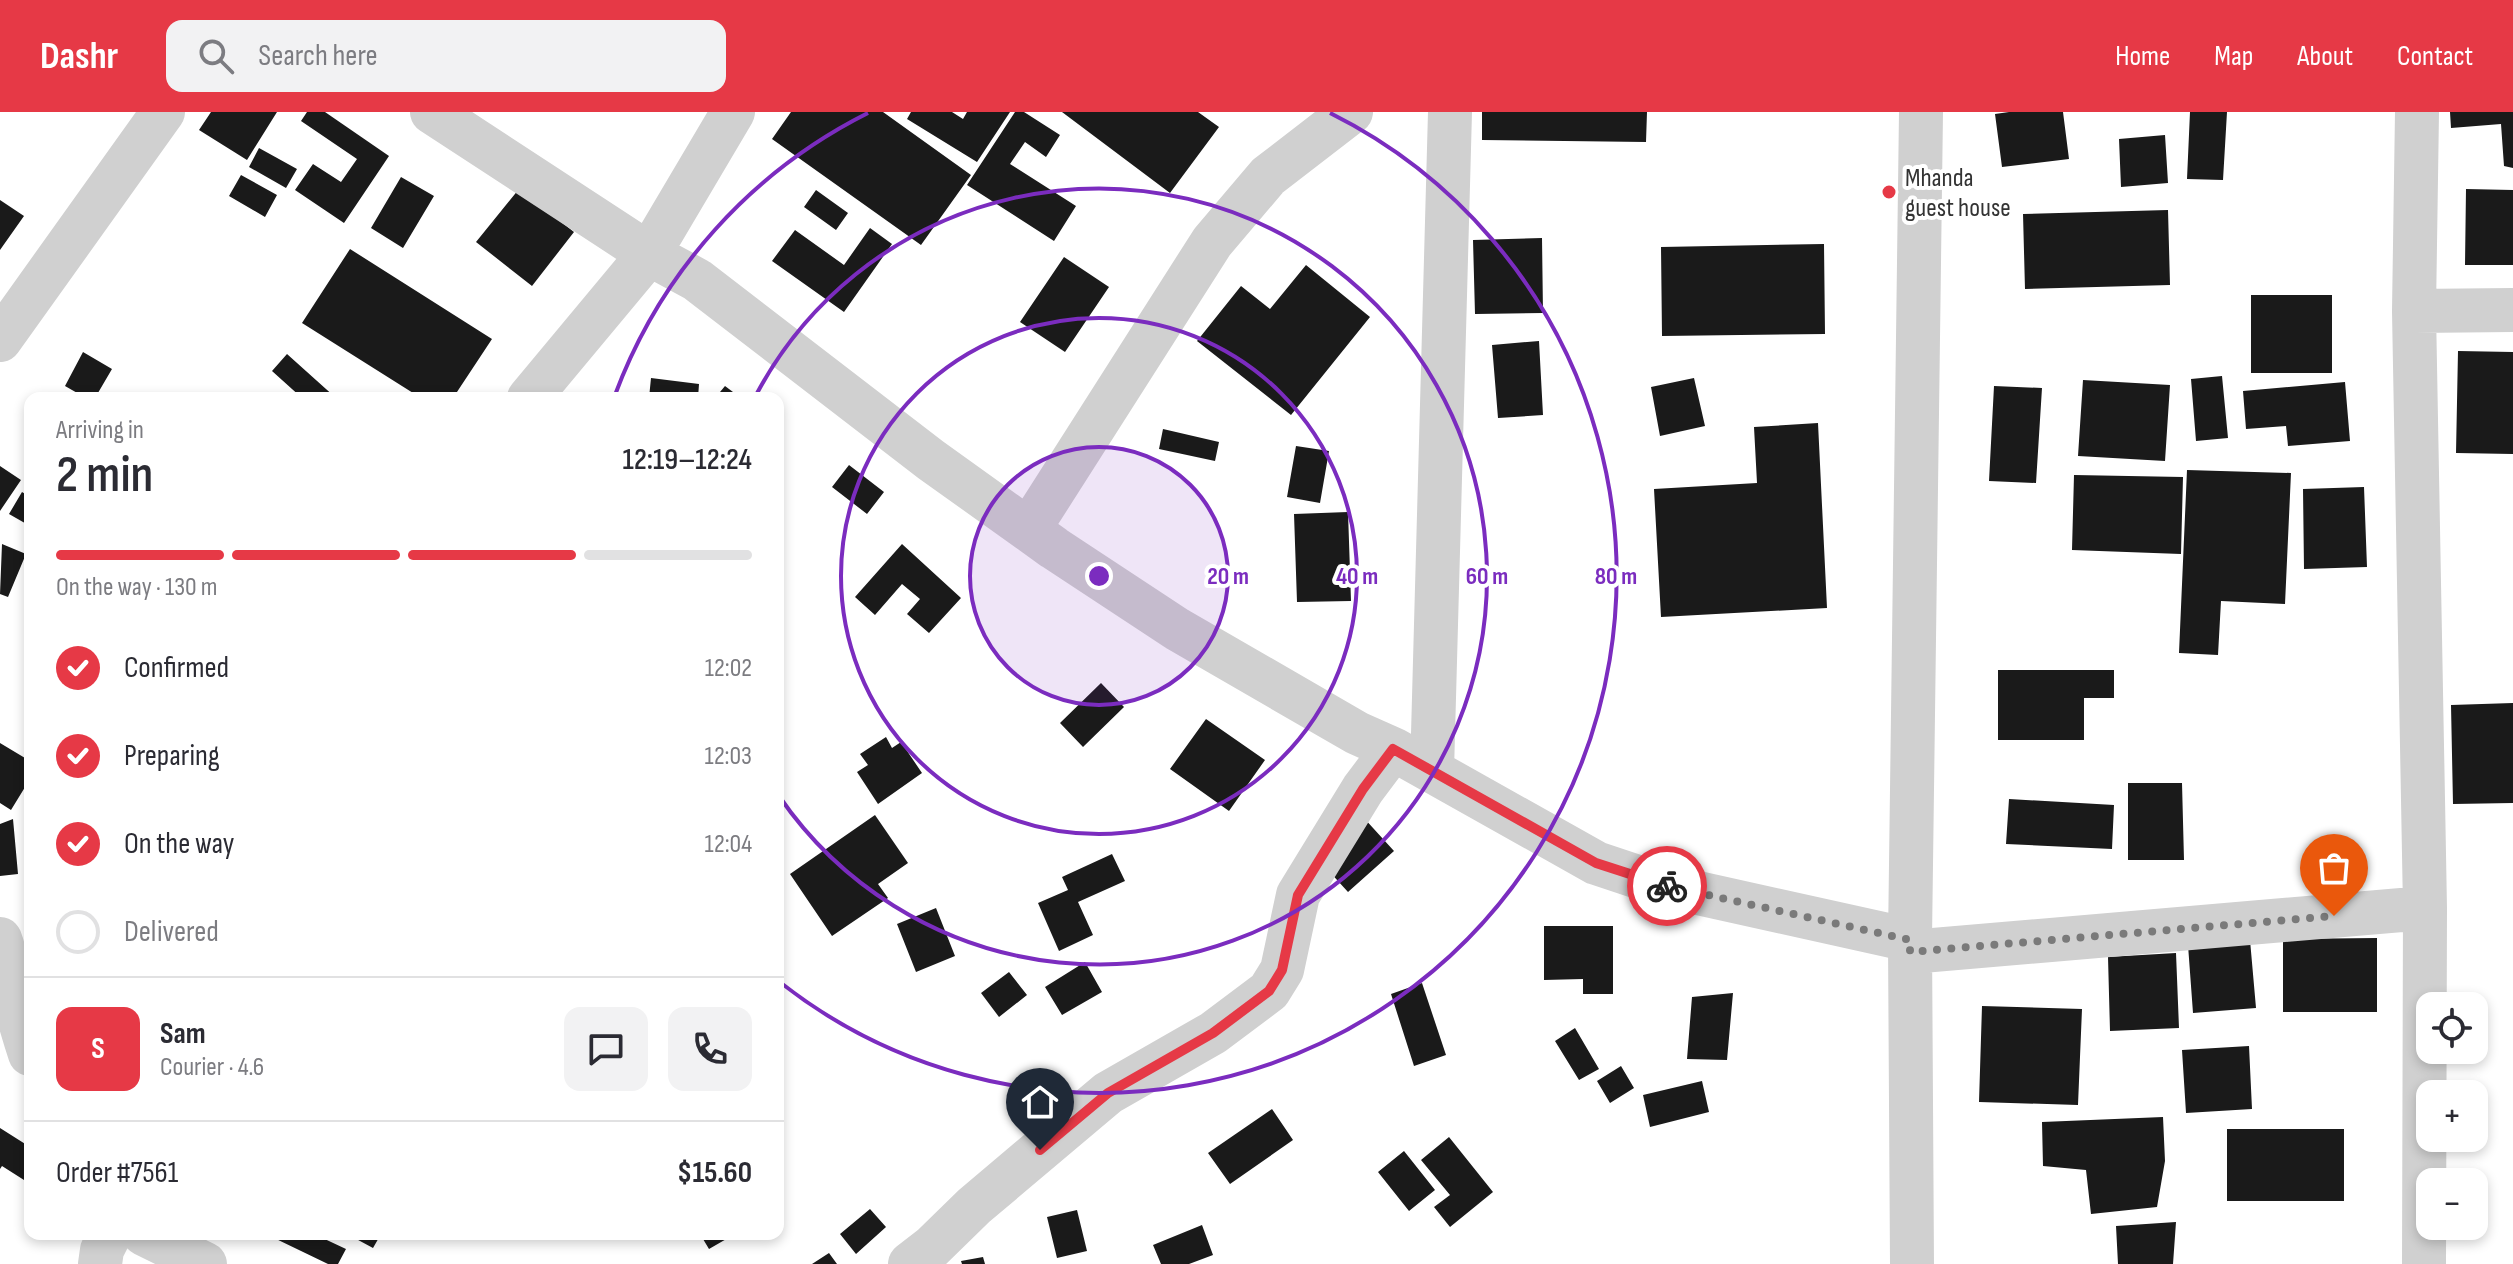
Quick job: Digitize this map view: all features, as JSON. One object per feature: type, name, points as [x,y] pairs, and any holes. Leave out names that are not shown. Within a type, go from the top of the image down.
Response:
[{"type":"street","points":[[0,340],[163,112]]},
{"type":"street","points":[[432,112],[649,254],[697,280],[931,460],[1177,629],[1357,733],[1393,749],[1596,863],[1662,885],[1910,946],[2425,908]]},
{"type":"street","points":[[534,392],[649,254],[733,112]]},
{"type":"street","points":[[1029,529],[1212,242],[1268,176],[1351,112]]},
{"type":"street","points":[[1432,771],[1450,112]]},
{"type":"street","points":[[1885,1264],[1912,1245],[1910,946],[1921,112]]},
{"type":"street","points":[[2417,112],[2414,311],[2425,908],[2424,1264]]},
{"type":"street","points":[[2414,311],[2513,310]]},
{"type":"street","points":[[910,1264],[1108,1093],[1213,1033],[1269,991],[1282,970],[1298,895],[1363,789],[1393,749]]},
{"type":"street","points":[[0,939],[7,955],[8,975],[24,1037]]},
{"type":"street","points":[[100,1264],[107,1240]]},
{"type":"street","points":[[156,1240],[205,1264]]},
{"type":"building","points":[[211,112],[277,112],[247,160],[199,130]]},
{"type":"building","points":[[307,112],[325,112],[389,156],[344,223],[295,190],[313,164],[341,182],[357,159],[301,121]]},
{"type":"building","points":[[791,112],[883,112],[971,175],[921,245],[772,139]]},
{"type":"building","points":[[911,112],[952,112],[963,119],[967,112],[1010,112],[977,162],[907,119]]},
{"type":"building","points":[[1015,112],[1024,112],[1060,135],[1046,157],[1025,142],[1010,164],[1076,206],[1054,241],[967,185]]},
{"type":"building","points":[[1062,112],[1198,112],[1219,127],[1170,193]]},
{"type":"building","points":[[1482,112],[1647,112],[1646,142],[1482,140]]},
{"type":"building","points":[[2063,112],[2069,159],[2002,167],[1995,114]]},
{"type":"building","points":[[2190,112],[2227,112],[2223,180],[2187,179]]},
{"type":"building","points":[[2450,112],[2513,112],[2513,168],[2504,166],[2501,124],[2451,128]]},
{"type":"building","points":[[2165,135],[2168,183],[2121,187],[2119,139]]},
{"type":"building","points":[[259,148],[297,169],[286,188],[249,167]]},
{"type":"building","points":[[241,175],[277,195],[265,217],[229,196]]},
{"type":"building","points":[[401,177],[434,196],[403,248],[371,228]]},
{"type":"building","points":[[519,189],[574,232],[532,286],[476,242]]},
{"type":"building","points":[[2466,189],[2513,190],[2513,265],[2465,265]]},
{"type":"building","points":[[816,190],[848,213],[836,230],[804,207]]},
{"type":"building","points":[[0,200],[24,216],[0,250]]},
{"type":"building","points":[[2168,210],[2170,285],[2025,289],[2023,214]]},
{"type":"building","points":[[870,228],[892,244],[844,312],[772,261],[795,230],[844,265]]},
{"type":"building","points":[[1542,238],[1543,313],[1475,314],[1473,240]]},
{"type":"building","points":[[1824,244],[1825,334],[1662,336],[1661,247]]},
{"type":"building","points":[[350,249],[492,339],[457,392],[411,392],[302,323]]},
{"type":"building","points":[[1064,257],[1109,287],[1065,352],[1020,322]]},
{"type":"building","points":[[1306,265],[1370,317],[1291,415],[1197,341],[1241,286],[1270,309]]},
{"type":"building","points":[[2251,295],[2332,295],[2332,373],[2251,373]]},
{"type":"building","points":[[1539,341],[1543,415],[1498,418],[1492,345]]},
{"type":"building","points":[[2458,351],[2513,352],[2513,454],[2456,453]]},
{"type":"building","points":[[83,352],[112,369],[99,392],[76,392],[65,386]]},
{"type":"building","points":[[287,354],[329,392],[295,392],[272,371]]},
{"type":"building","points":[[2222,376],[2228,438],[2196,441],[2191,379]]},
{"type":"building","points":[[651,378],[699,384],[698,392],[650,392]]},
{"type":"building","points":[[1694,378],[1705,426],[1660,436],[1651,387]]},
{"type":"building","points":[[2083,380],[2170,385],[2165,461],[2078,456]]},
{"type":"building","points":[[2345,382],[2350,441],[2288,446],[2286,426],[2246,429],[2243,391]]},
{"type":"building","points":[[1994,386],[2042,388],[2036,483],[1989,481]]},
{"type":"building","points":[[1818,423],[1827,608],[1661,617],[1654,489],[1757,483],[1754,427]]},
{"type":"building","points":[[1163,429],[1219,442],[1215,461],[1159,449]]},
{"type":"building","points":[[1296,446],[1329,451],[1320,503],[1287,497]]},
{"type":"building","points":[[849,465],[884,492],[867,514],[832,487]]},
{"type":"building","points":[[0,466],[21,480],[0,511]]},
{"type":"building","points":[[2187,470],[2291,473],[2285,604],[2221,601],[2218,655],[2179,653]]},
{"type":"building","points":[[2074,475],[2183,477],[2181,554],[2072,550]]},
{"type":"building","points":[[2364,487],[2367,567],[2304,569],[2303,489]]},
{"type":"building","points":[[22,492],[24,493],[24,523],[9,514]]},
{"type":"building","points":[[1348,512],[1351,601],[1297,602],[1294,514]]},
{"type":"building","points":[[2,544],[24,553],[24,559],[8,597],[0,594]]},
{"type":"building","points":[[902,544],[961,598],[929,633],[907,614],[920,599],[902,584],[875,615],[855,597]]},
{"type":"building","points":[[1998,670],[2114,670],[2114,698],[2084,698],[2084,740],[1998,740]]},
{"type":"building","points":[[1101,683],[1124,707],[1083,747],[1060,723]]},
{"type":"building","points":[[2513,703],[2513,803],[2453,804],[2451,705]]},
{"type":"building","points":[[1206,719],[1265,760],[1229,811],[1170,769]]},
{"type":"building","points":[[886,737],[892,748],[901,742],[922,773],[878,804],[857,772],[868,765],[860,754]]},
{"type":"building","points":[[0,743],[24,757],[24,789],[11,810],[0,803]]},
{"type":"building","points":[[2128,783],[2182,783],[2184,860],[2128,860]]},
{"type":"building","points":[[2009,799],[2114,805],[2112,849],[2006,844]]},
{"type":"building","points":[[875,815],[908,863],[878,884],[888,898],[832,936],[790,874]]},
{"type":"building","points":[[1363,817],[1394,851],[1348,892],[1327,869]]},
{"type":"building","points":[[13,819],[18,874],[0,876],[0,824]]},
{"type":"building","points":[[1112,854],[1125,881],[1078,902],[1093,935],[1059,951],[1038,903],[1068,890],[1062,877]]},
{"type":"building","points":[[936,908],[955,956],[916,972],[897,924]]},
{"type":"building","points":[[1544,926],[1613,926],[1613,994],[1583,994],[1583,979],[1544,980]]},
{"type":"building","points":[[2377,938],[2377,1012],[2283,1012],[2283,939]]},
{"type":"building","points":[[2250,940],[2256,1008],[2193,1013],[2188,945]]},
{"type":"building","points":[[2176,953],[2179,1028],[2110,1031],[2108,957]]},
{"type":"building","points":[[1085,962],[1102,992],[1062,1015],[1045,987]]},
{"type":"building","points":[[1009,972],[1027,995],[999,1017],[981,993]]},
{"type":"building","points":[[1422,983],[1446,1055],[1414,1066],[1391,994]]},
{"type":"building","points":[[1733,993],[1727,1060],[1687,1059],[1692,997]]},
{"type":"building","points":[[1982,1006],[2082,1009],[2078,1105],[1979,1102]]},
{"type":"building","points":[[1575,1028],[1599,1069],[1579,1080],[1555,1041]]},
{"type":"building","points":[[2249,1046],[2252,1109],[2186,1113],[2182,1050]]},
{"type":"building","points":[[1621,1066],[1634,1088],[1610,1103],[1597,1081]]},
{"type":"building","points":[[1702,1081],[1709,1112],[1650,1127],[1643,1095]]},
{"type":"building","points":[[1272,1109],[1293,1140],[1230,1184],[1208,1153]]},
{"type":"building","points":[[2163,1117],[2165,1161],[2157,1207],[2091,1214],[2086,1170],[2043,1166],[2042,1122]]},
{"type":"building","points":[[0,1128],[24,1143],[24,1180],[2,1166],[0,1169]]},
{"type":"building","points":[[2227,1129],[2344,1129],[2344,1201],[2227,1201]]},
{"type":"building","points":[[1449,1137],[1493,1192],[1450,1227],[1434,1207],[1450,1195],[1421,1160]]},
{"type":"building","points":[[1404,1151],[1435,1190],[1409,1211],[1378,1172]]},
{"type":"building","points":[[870,1209],[886,1227],[856,1254],[840,1234]]},
{"type":"building","points":[[1077,1210],[1087,1251],[1057,1258],[1047,1217]]},
{"type":"building","points":[[2176,1222],[2173,1264],[2118,1264],[2116,1226]]},
{"type":"building","points":[[1202,1225],[1213,1255],[1189,1264],[1161,1264],[1153,1245]]},
{"type":"building","points":[[278,1240],[327,1240],[346,1249],[338,1264],[328,1264]]},
{"type":"building","points":[[358,1240],[378,1240],[373,1248]]},
{"type":"building","points":[[704,1240],[725,1240],[709,1249]]},
{"type":"building","points":[[829,1253],[837,1264],[812,1264]]},
{"type":"building","points":[[983,1257],[985,1264],[962,1264],[961,1261]]},
{"type":"way so far","points":[[1667,886],[1910,940],[1910,952],[2334,916]]},
{"type":"place","name":"Mhanda guest house","points":[[1889,192]]},
{"type":"route","points":[[1040,1150],[1108,1093],[1213,1033],[1269,991],[1282,970],[1298,895],[1363,789],[1393,749],[1596,863],[1667,886]]}]
